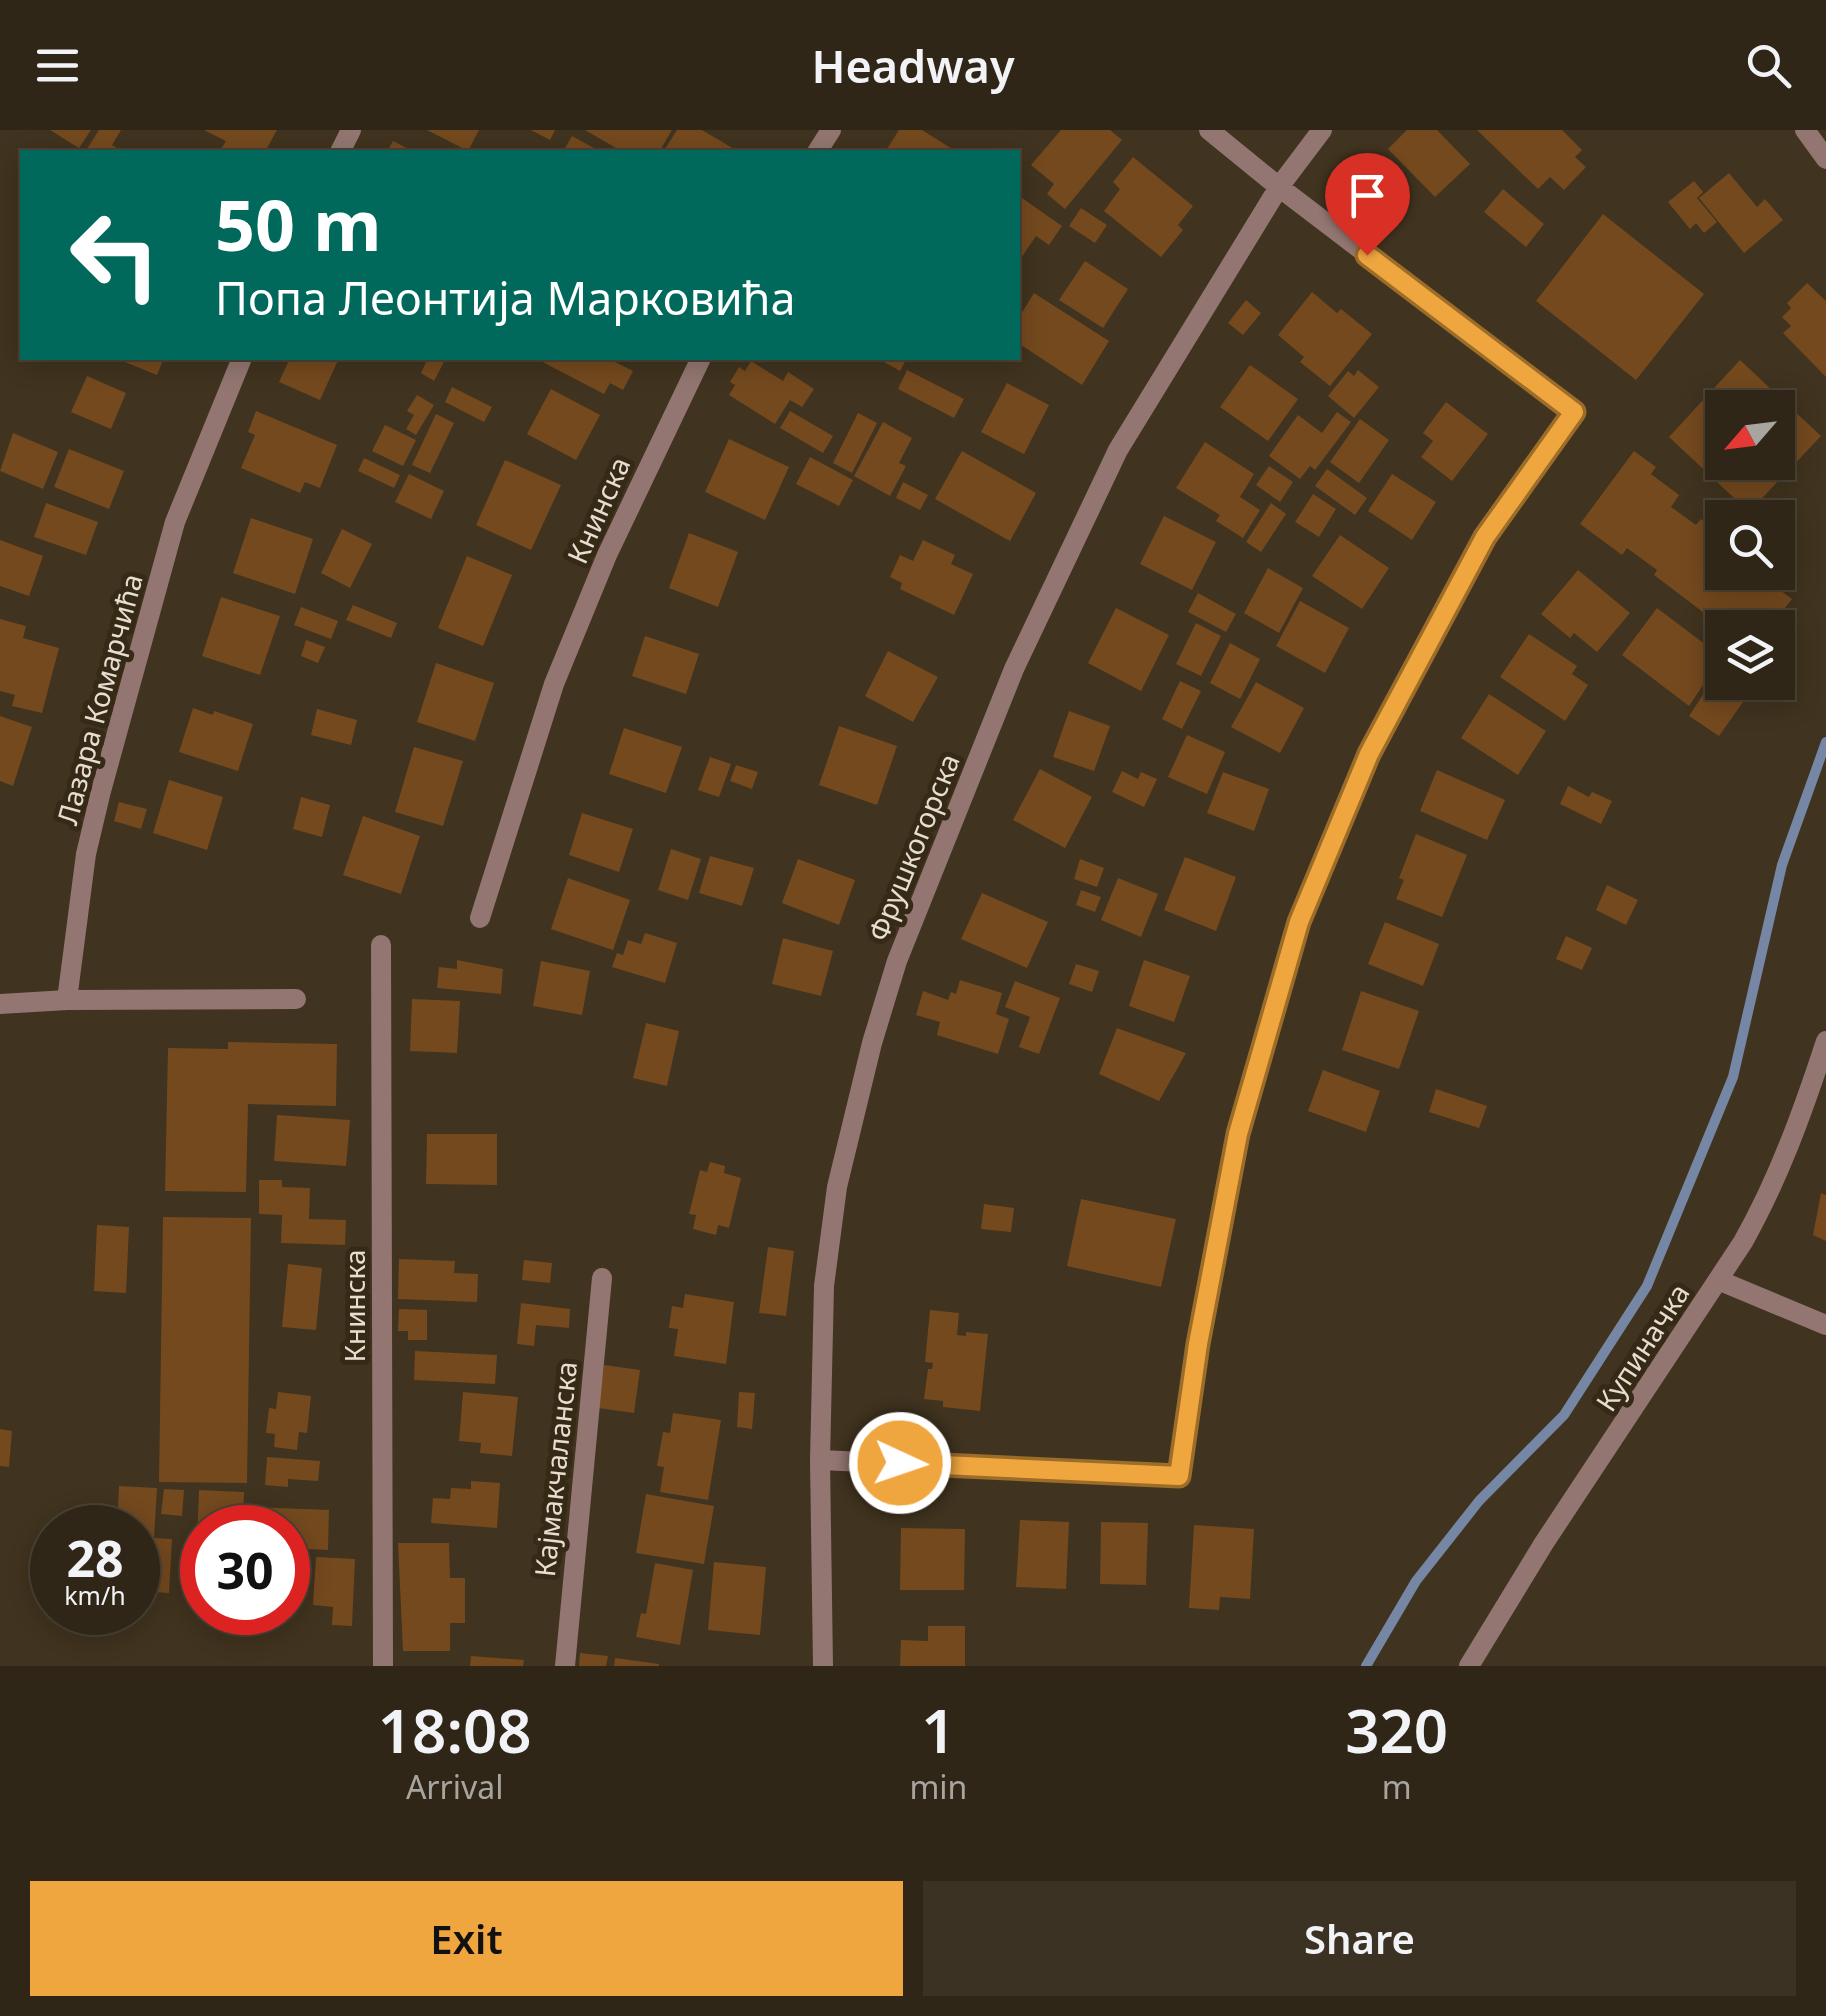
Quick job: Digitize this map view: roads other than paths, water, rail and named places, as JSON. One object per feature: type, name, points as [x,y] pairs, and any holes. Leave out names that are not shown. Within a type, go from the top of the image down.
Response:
[{"type":"street","points":[[820,1460],[1179,1476],[1198,1344],[1238,1134],[1299,922],[1369,754],[1485,537],[1574,412],[1279,188],[1209,130]]},
{"type":"street","name":"Фрушкогорска","points":[[823,1666],[820,1460],[824,1286],[837,1188],[896,962],[1014,669],[1118,450],[1279,188],[1322,130]]},
{"type":"street","points":[[1805,130],[1826,159]]},
{"type":"street","name":"Лазара Комарчића","points":[[67,1000],[86,854],[102,790],[175,522],[241,360]]},
{"type":"street","name":"Книнска","points":[[480,918],[554,684],[607,555],[700,360]]},
{"type":"street","name":"Книнска","points":[[380,946],[383,1666]]},
{"type":"street","points":[[0,1004],[296,999]]},
{"type":"street","name":"Купиначка","points":[[1469,1666],[1770,1193],[1800,1122],[1826,1041]]},
{"type":"street","name":"Кајмакчаланска","points":[[565,1666],[602,1278]]},
{"type":"street","points":[[1718,1280],[1826,1325]]},
{"type":"waterway","points":[[1366,1666],[1416,1581],[1479,1501],[1564,1415],[1647,1286],[1733,1077],[1782,865],[1826,742]]}]
